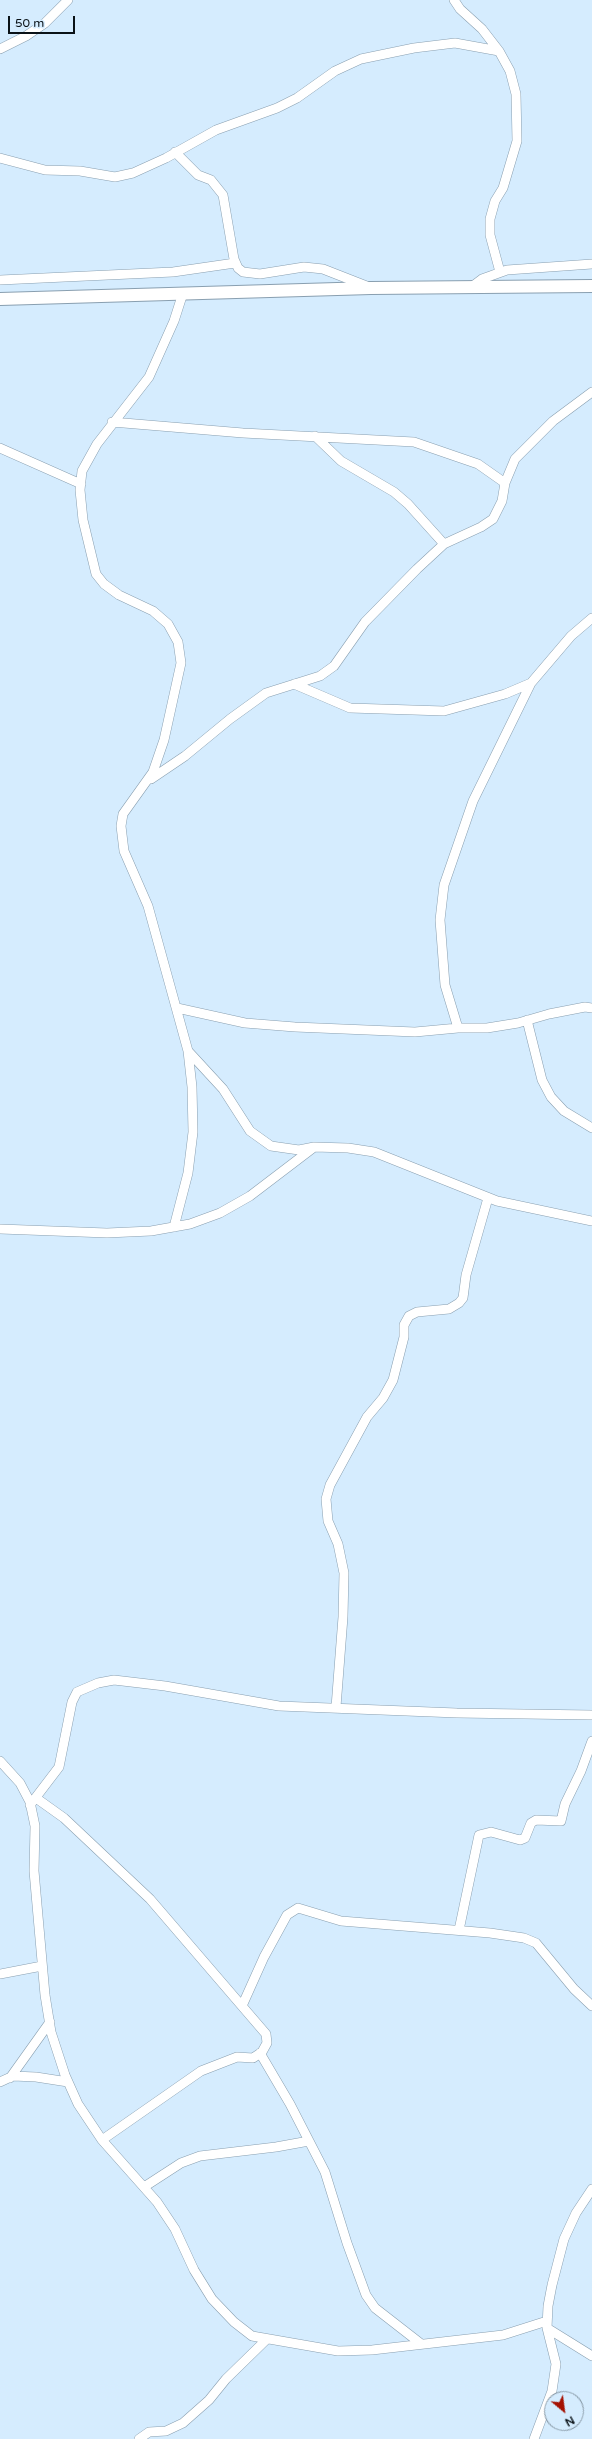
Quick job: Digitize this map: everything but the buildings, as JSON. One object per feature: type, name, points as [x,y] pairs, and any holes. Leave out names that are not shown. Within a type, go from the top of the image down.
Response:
[{"type":"main road","points":[[0,299],[371,288],[592,286]]},
{"type":"street","points":[[454,0],[460,9],[482,29],[499,51],[510,71],[516,94],[518,123],[517,141],[503,188],[495,201],[490,219],[490,235],[500,272]]},
{"type":"street","points":[[0,49],[26,36],[45,23],[64,2]]},
{"type":"street","points":[[0,158],[45,170],[80,172],[115,177],[133,173],[216,130],[277,108],[297,98],[336,71],[361,59],[414,48],[455,43],[499,51]]},
{"type":"street","points":[[175,152],[198,175],[211,180],[223,195],[235,264],[243,272],[260,274],[304,268],[323,269],[371,288]]},
{"type":"street","points":[[0,280],[173,272],[235,264]]},
{"type":"street","points":[[470,288],[482,279],[500,272],[540,267],[592,264]]},
{"type":"street","points":[[174,1227],[188,1173],[193,1132],[192,1087],[188,1051],[148,906],[124,851],[121,826],[123,814],[148,780],[164,740],[181,663],[178,642],[168,624],[153,611],[119,595],[104,584],[96,574],[83,520],[81,484],[82,471],[112,422],[149,377],[174,321],[184,293]]},
{"type":"street","points":[[148,780],[185,756],[230,719],[266,694],[320,676],[334,666],[365,622],[444,544],[481,527],[493,519],[502,501],[505,483],[514,459],[534,438],[575,403],[592,392]]},
{"type":"street","points":[[112,422],[243,434],[315,436],[414,442],[478,464],[505,483]]},
{"type":"street","points":[[315,436],[341,461],[394,492],[408,504],[444,544]]},
{"type":"street","points":[[0,448],[81,484]]},
{"type":"street","points":[[458,1028],[445,985],[440,920],[444,885],[473,801],[531,683],[571,636],[592,618]]},
{"type":"street","points":[[294,684],[350,708],[444,711],[505,694],[531,683]]},
{"type":"street","points":[[177,1008],[245,1023],[295,1027],[415,1032],[458,1028],[487,1028],[571,1010],[592,1008]]},
{"type":"street","points":[[527,1020],[542,1080],[551,1097],[564,1111],[592,1128]]},
{"type":"street","points":[[188,1051],[223,1089],[250,1132],[271,1146],[298,1150],[314,1147],[348,1148],[374,1152],[488,1198],[592,1221]]},
{"type":"street","points":[[0,1229],[107,1232],[151,1231],[190,1224],[220,1213],[250,1196],[314,1147]]},
{"type":"street","points":[[336,1707],[343,1617],[344,1573],[338,1544],[328,1521],[326,1499],[330,1485],[367,1417],[383,1398],[393,1380],[404,1337],[404,1325],[409,1316],[417,1312],[449,1309],[459,1303],[463,1298],[466,1275],[488,1198]]},
{"type":"street","points":[[30,1805],[59,1767],[72,1702],[77,1692],[98,1682],[114,1680],[165,1686],[280,1706],[336,1707],[457,1713],[592,1716]]},
{"type":"street","points":[[459,1930],[479,1835],[491,1832],[520,1840],[525,1838],[531,1823],[536,1820],[561,1821],[565,1804],[581,1771],[592,1741]]},
{"type":"street","points":[[0,1761],[20,1783],[30,1805],[35,1826],[34,1871],[42,1966],[50,2022],[68,2082],[78,2104],[102,2140],[144,2186],[175,2229],[194,2270],[212,2299],[234,2322],[252,2336],[338,2351],[372,2350],[420,2343],[502,2335],[547,2325],[592,2356]]},
{"type":"street","points":[[36,1798],[64,1818],[150,1899],[266,2034],[267,2044],[260,2053],[253,2058],[237,2057],[201,2071],[102,2140]]},
{"type":"street","points":[[242,2006],[264,1957],[287,1915],[298,1908],[341,1921],[459,1930],[524,1938],[536,1943],[574,1990],[591,2005]]},
{"type":"street","points":[[0,1974],[42,1966]]},
{"type":"street","points":[[10,2078],[50,2022]]},
{"type":"street","points":[[260,2053],[290,2104],[325,2172],[347,2243],[366,2295],[375,2308],[420,2343]]},
{"type":"street","points":[[0,2082],[10,2078],[36,2077],[68,2082]]},
{"type":"street","points":[[144,2186],[181,2163],[200,2156],[276,2147],[309,2141]]},
{"type":"street","points":[[534,2439],[552,2390],[556,2364],[547,2325],[552,2285],[564,2239],[576,2213],[592,2189]]},
{"type":"street","points":[[139,2439],[149,2432],[166,2431],[182,2423],[209,2400],[226,2379],[267,2339]]}]
